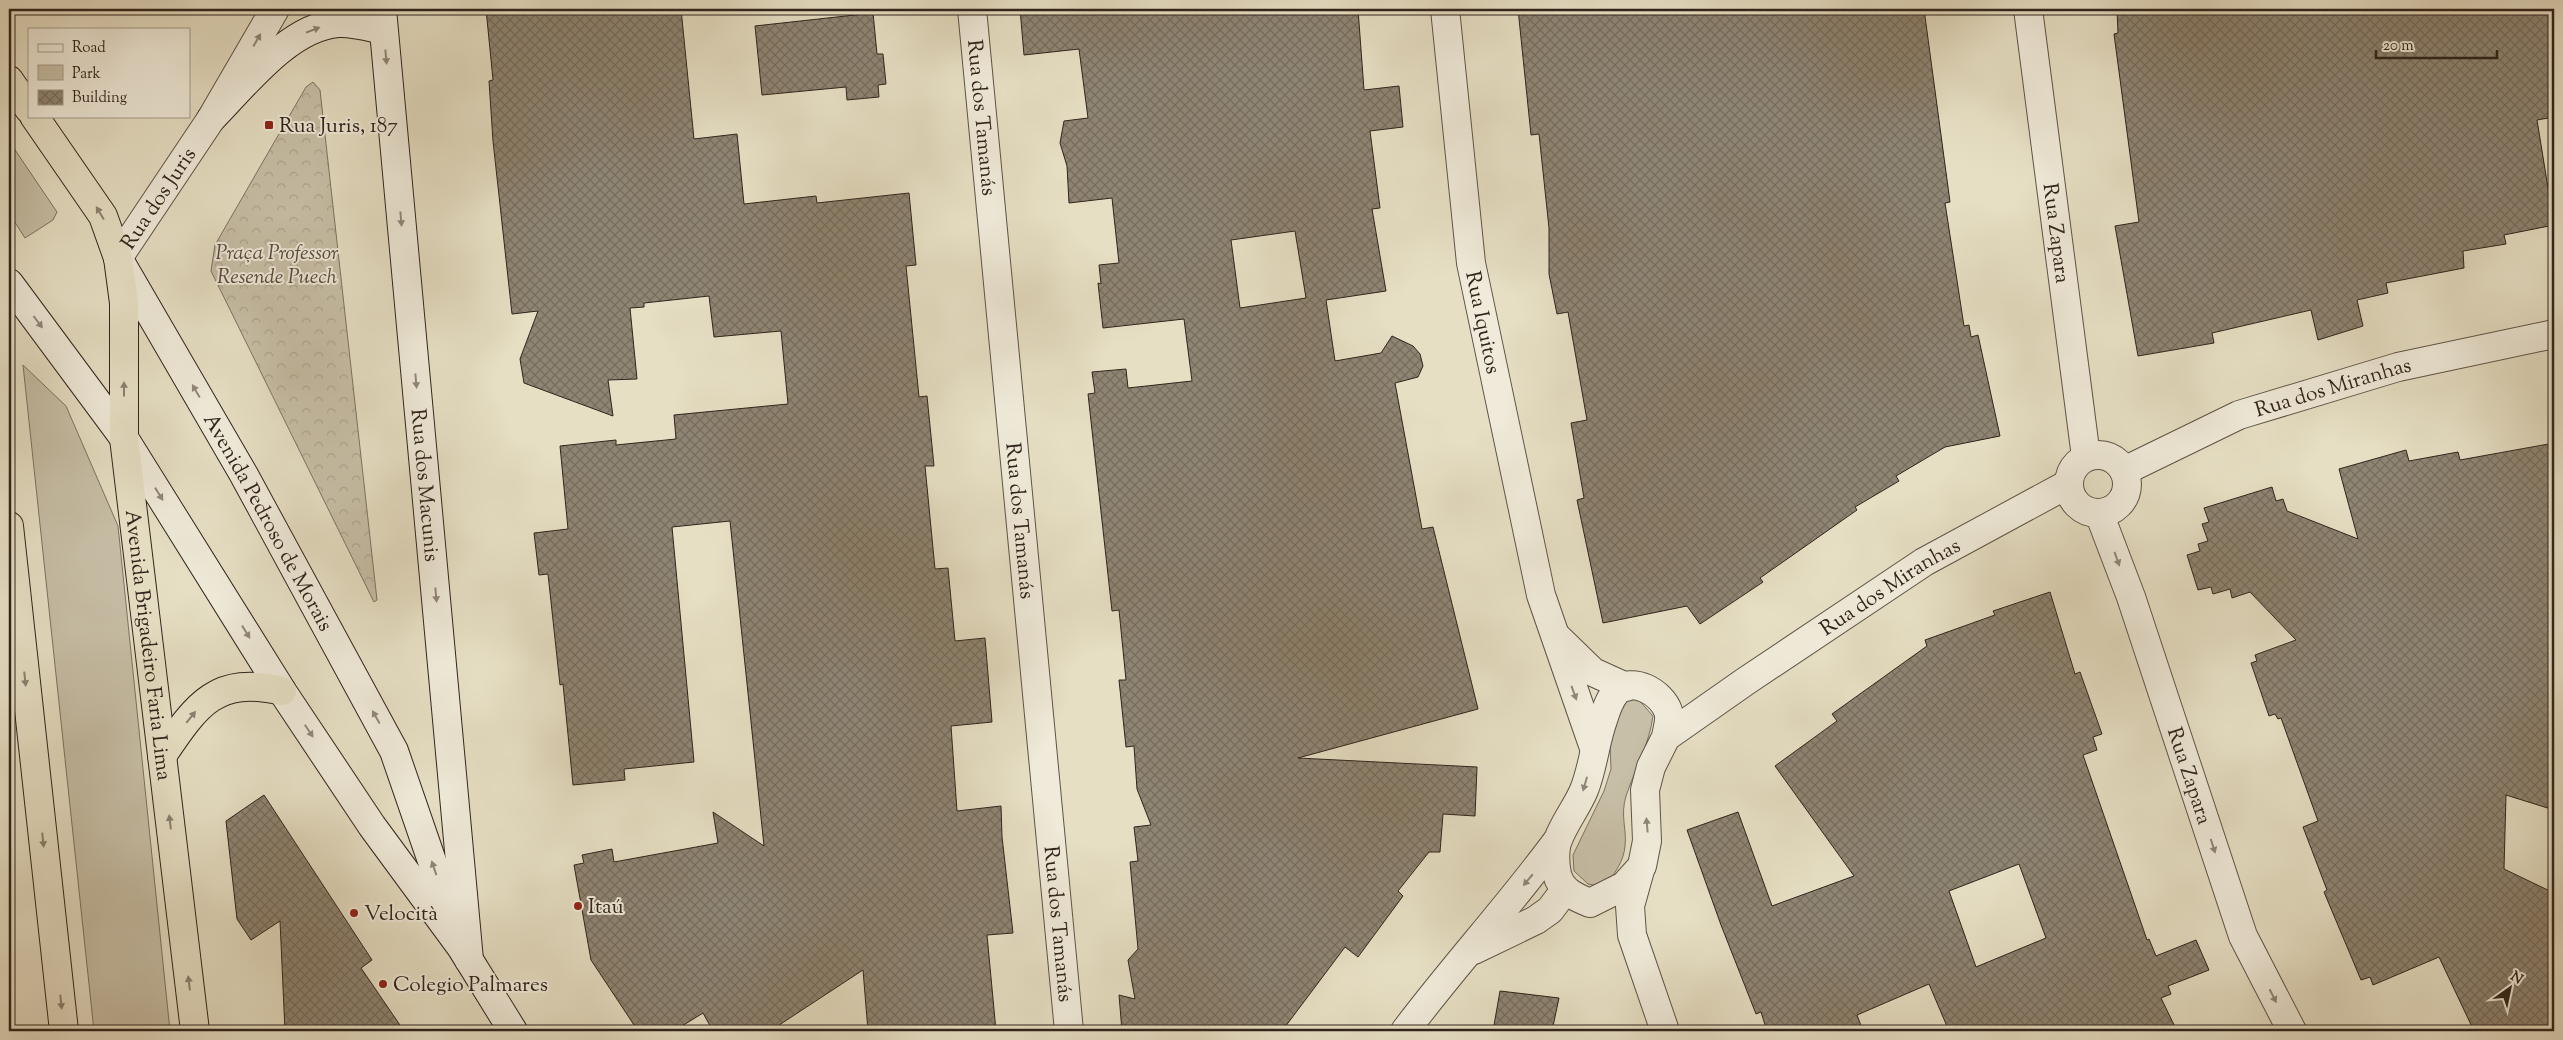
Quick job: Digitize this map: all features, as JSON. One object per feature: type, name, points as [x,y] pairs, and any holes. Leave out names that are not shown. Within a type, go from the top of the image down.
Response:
[{"type":"highway","points":[[9,80],[28,108]]},
{"type":"highway","name":"Avenida Pedroso de Morais","points":[[35,118],[103,216],[118,258]]},
{"type":"highway","name":"Avenida Brigadeiro Faria Lima","points":[[118,258],[124,303],[124,438],[195,1031]]},
{"type":"highway","points":[[9,526],[64,1031]]},
{"type":"highway","points":[[162,756],[205,700],[224,690],[244,686],[259,685],[282,690]]},
{"type":"street","name":"Rua dos Juris","points":[[118,258],[211,119],[275,9]]},
{"type":"street","name":"Rua dos Tamanás","points":[[972,9],[1069,1031]]},
{"type":"street","name":"Rua Iquitos","points":[[1445,9],[1471,263],[1541,595],[1594,748]]},
{"type":"street","name":"Rua Zapara","points":[[2028,9],[2086,457]]},
{"type":"street","points":[[211,119],[278,51],[299,36],[316,28],[337,23],[383,19]]},
{"type":"street","name":"Rua dos Macunis","points":[[383,19],[465,954]]},
{"type":"street","name":"Avenida Pedroso de Morais","points":[[118,258],[244,475],[394,751],[465,954]]},
{"type":"street","name":"Avenida Pedroso de Morais","points":[[9,283],[124,438],[282,690],[372,826],[465,954],[513,1031]]},
{"type":"street","name":"Rua dos Miranhas","points":[[2124,471],[2239,415],[2398,367],[2554,334]]},
{"type":"street","points":[[2104,455],[2112,458],[2124,471],[2126,490],[2123,499],[2117,506],[2099,513],[2081,508],[2069,492],[2068,484],[2073,468],[2086,457],[2104,455]]},
{"type":"street","name":"Rua dos Miranhas","points":[[1666,737],[1924,562],[2068,484]]},
{"type":"street","name":"Rua Zapara","points":[[2099,513],[2131,597],[2243,936],[2292,1031]]},
{"type":"street","name":"Rua Iquitos","points":[[1552,631],[1593,672],[1626,687],[1639,686],[1660,696]]},
{"type":"street","points":[[1405,1031],[1465,954],[1534,874],[1557,841],[1576,808],[1585,787],[1607,705],[1616,691],[1626,687]]},
{"type":"street","points":[[1660,696],[1668,712],[1666,737],[1651,766],[1645,790],[1647,841],[1630,906],[1632,935],[1665,1031]]},
{"type":"street","name":"Rua dos Miranhas","points":[[1660,696],[1687,703],[1718,700]]},
{"type":"street","points":[[1557,841],[1555,864],[1557,876],[1565,890],[1617,919],[1632,935]]},
{"type":"street","points":[[1590,903],[1624,886],[1642,866]]},
{"type":"street","points":[[1465,954],[1536,920],[1550,910],[1565,890]]},
{"type":"green space","name":"Praça Professor Resende Puech","points":[[313,82],[320,90],[377,600],[374,602],[211,271],[215,245],[306,87]]},
{"type":"green space","points":[[9,141],[57,212],[53,220],[25,238],[9,213]]},
{"type":"green space","points":[[23,365],[66,406],[118,526],[170,1031],[94,1031]]},
{"type":"green space","points":[[1624,699],[1638,699],[1653,716],[1645,747],[1624,803],[1625,840],[1623,857],[1615,873],[1604,887],[1588,884],[1574,871],[1573,855],[1604,791],[1611,769],[1610,744],[1613,713]]},
{"type":"building","points":[[486,9],[681,9],[694,139],[737,134],[744,204],[816,196],[817,203],[909,193],[916,265],[906,266],[919,397],[927,396],[934,466],[925,466],[935,569],[948,568],[955,641],[985,638],[992,722],[951,726],[957,811],[1001,806],[1002,837],[1013,933],[987,935],[996,1031],[868,1031],[863,970],[770,1031],[713,1031],[703,1013],[674,1031],[638,1031],[591,960],[574,865],[584,863],[582,855],[612,849],[614,862],[718,843],[713,812],[764,846],[730,521],[672,527],[694,762],[624,769],[625,780],[573,785],[563,684],[560,685],[548,574],[539,575],[534,533],[568,529],[560,446],[616,440],[616,445],[676,439],[674,415],[788,404],[781,331],[714,337],[709,296],[644,303],[644,307],[630,308],[637,379],[608,380],[613,416],[524,383],[520,359],[538,311],[512,314],[493,141],[489,81],[493,80]]},
{"type":"building","points":[[1020,9],[1198,9],[1199,13],[1264,9],[1358,9],[1364,90],[1399,86],[1403,127],[1370,131],[1380,208],[1372,209],[1386,291],[1326,300],[1335,361],[1381,353],[1392,336],[1413,346],[1420,354],[1423,366],[1418,377],[1395,383],[1422,529],[1433,527],[1478,709],[1298,758],[1477,767],[1475,816],[1443,814],[1440,852],[1429,852],[1398,891],[1403,896],[1358,957],[1345,947],[1282,1031],[1122,1031],[1119,995],[1135,999],[1128,960],[1138,949],[1130,862],[1138,861],[1134,827],[1151,825],[1137,789],[1134,746],[1126,747],[1119,680],[1126,680],[1119,610],[1112,611],[1088,394],[1095,393],[1092,372],[1126,369],[1128,388],[1192,381],[1184,319],[1103,328],[1098,283],[1101,284],[1099,265],[1119,263],[1112,198],[1069,203],[1067,166],[1060,143],[1064,121],[1088,118],[1079,49],[1024,55]],"holes":[[[1295,231],[1306,298],[1240,308],[1231,240]]]},
{"type":"building","points":[[1518,9],[1924,9],[1950,202],[1945,203],[1964,326],[1969,325],[1971,337],[1978,335],[2000,436],[1945,447],[1896,476],[1899,481],[1855,507],[1857,510],[1760,578],[1763,582],[1700,624],[1687,606],[1603,623],[1577,500],[1584,498],[1571,423],[1587,420],[1568,312],[1557,314],[1549,274],[1549,228],[1539,134],[1531,135]]},
{"type":"building","points":[[2117,9],[2321,9],[2321,13],[2360,9],[2554,9],[2554,71],[2550,72],[2554,117],[2537,120],[2554,225],[2504,235],[2506,244],[2463,251],[2464,268],[2386,283],[2388,293],[2357,300],[2363,326],[2318,340],[2311,310],[2212,333],[2214,343],[2138,356],[2115,226],[2139,222],[2114,34],[2118,33]]},
{"type":"building","points":[[873,13],[877,54],[883,54],[886,84],[878,85],[879,97],[847,100],[846,87],[762,95],[755,26]]},
{"type":"building","points":[[2554,443],[2554,810],[2506,795],[2504,869],[2554,893],[2554,1031],[2474,1031],[2439,957],[2373,985],[2370,977],[2361,980],[2324,892],[2327,890],[2303,827],[2318,821],[2281,718],[2278,719],[2275,714],[2269,716],[2251,663],[2257,661],[2255,655],[2296,640],[2250,592],[2232,598],[2230,589],[2213,594],[2211,587],[2198,590],[2187,555],[2200,551],[2198,544],[2208,541],[2202,524],[2209,522],[2204,508],[2272,487],[2276,501],[2283,499],[2287,511],[2358,539],[2339,469],[2406,450],[2409,461],[2458,452],[2460,460]]},
{"type":"building","points":[[2050,592],[2075,674],[2080,672],[2102,734],[2093,737],[2097,750],[2083,755],[2147,940],[2149,939],[2156,956],[2196,940],[2209,970],[2168,986],[2171,994],[2161,998],[2177,1031],[1949,1031],[1929,984],[1857,1015],[1863,1031],[1767,1031],[1761,1012],[1756,1014],[1721,925],[1687,830],[1738,812],[1772,906],[1854,876],[1775,766],[1837,721],[1832,714],[1927,646],[1925,640],[1995,615],[1993,611]],"holes":[[[2019,864],[2046,938],[1976,967],[1949,891]]]},
{"type":"building","points":[[264,795],[372,960],[361,968],[404,1031],[285,1031],[280,921],[251,940],[237,919],[226,821]]},
{"type":"building","points":[[1500,991],[1559,998],[1552,1031],[1493,1031]]},
{"type":"place","name":"Rua Juris, 187","points":[[269,125]]},
{"type":"place","name":"Itaú","points":[[578,906]]},
{"type":"place","name":"Velocità","points":[[354,913]]},
{"type":"place","name":"Colegio Palmares","points":[[383,984]]}]
